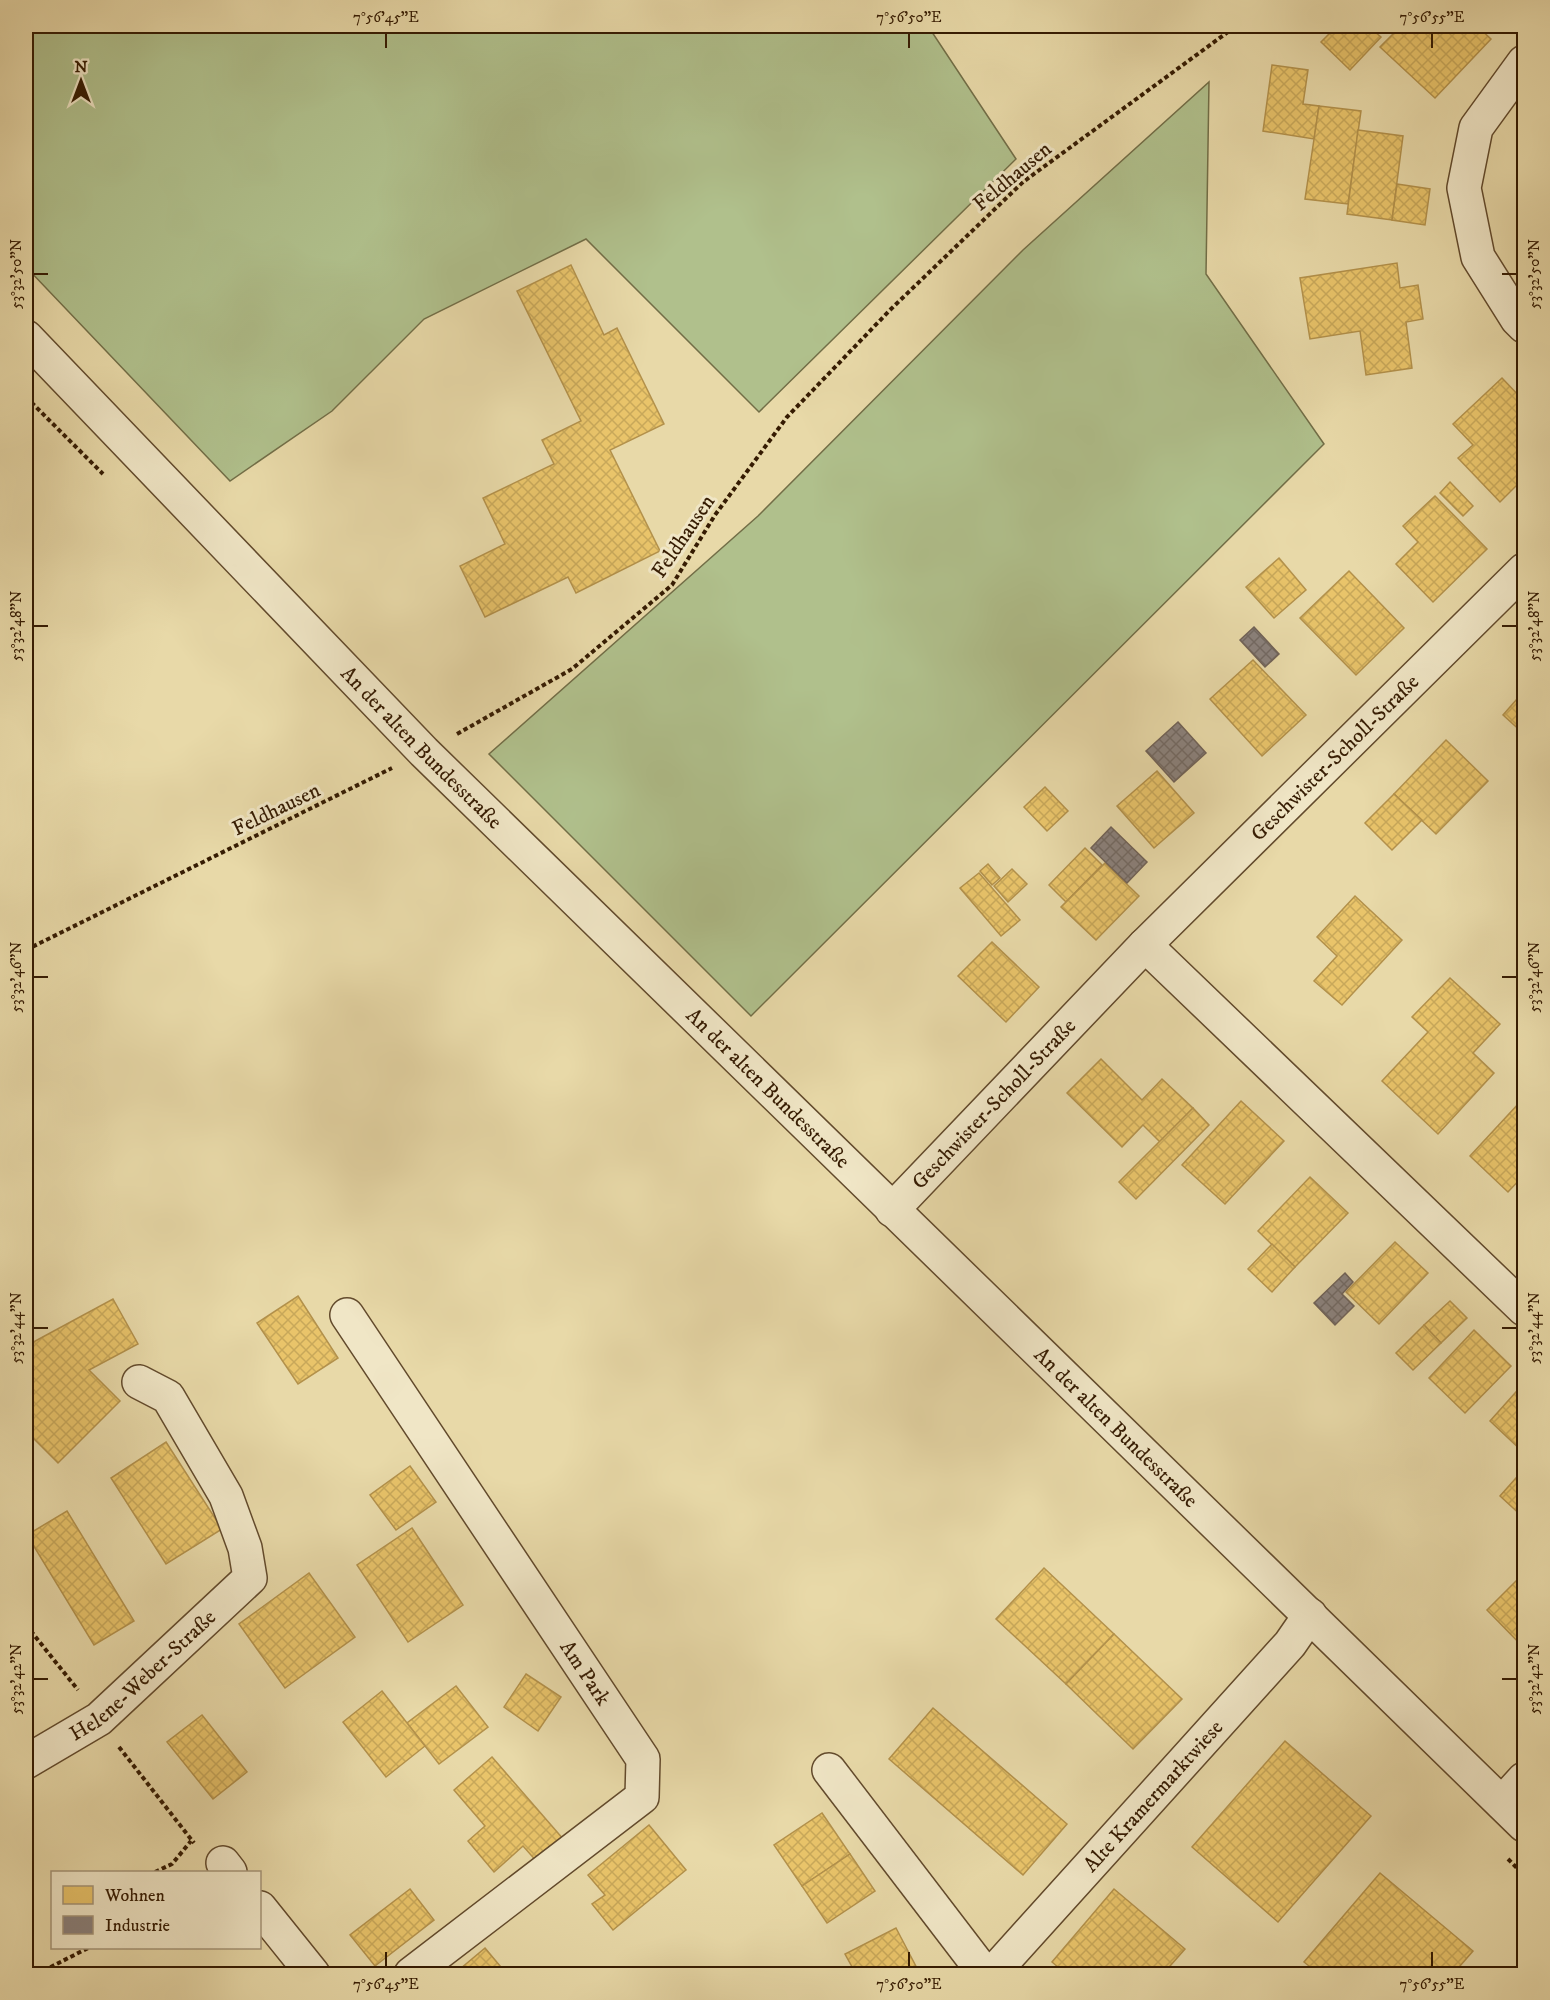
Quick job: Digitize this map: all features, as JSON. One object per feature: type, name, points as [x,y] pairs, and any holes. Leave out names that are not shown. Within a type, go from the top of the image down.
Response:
[{"type":"street","points":[[1524,62],[1476,128],[1464,188],[1478,257],[1517,319],[1524,326]]},
{"type":"street","name":"An der alten Bundesstraße","points":[[26,337],[423,752],[1310,1615],[1517,1802]]},
{"type":"street","name":"Geschwister-Scholl-Straße","points":[[892,1210],[1145,945],[1524,570]]},
{"type":"street","points":[[1145,945],[1524,1310]]},
{"type":"street","name":"Am Park","points":[[347,1314],[643,1759],[642,1797],[411,1974]]},
{"type":"street","name":"Helene-Weber-Straße","points":[[26,1762],[99,1719],[250,1578],[245,1548],[226,1496],[168,1397],[139,1382]]},
{"type":"street","name":"Alte Kramermarktwiese","points":[[992,1974],[1290,1644],[1310,1615]]},
{"type":"street","points":[[829,1770],[985,1974]]},
{"type":"street","points":[[261,1909],[313,1974]]},
{"type":"path","name":"Feldhausen","points":[[26,950],[423,752],[572,669],[672,585],[715,515],[787,417],[891,309],[1023,182],[1236,26]]},
{"type":"path","points":[[157,1871],[172,1864],[191,1840]]},
{"type":"path","points":[[37,1974],[84,1949]]},
{"type":"green space","points":[[26,26],[928,26],[1016,159],[759,412],[586,239],[424,319],[332,411],[230,481],[26,267]]},
{"type":"green space","points":[[1209,82],[1206,274],[1324,444],[751,1016],[489,754],[758,516],[1023,250]]},
{"type":"building: Wohnen","points":[[1337,26],[1368,26],[1381,37],[1350,70],[1321,42]]},
{"type":"building: Wohnen","points":[[1401,26],[1477,26],[1491,39],[1435,98],[1380,47]]},
{"type":"building: Wohnen","points":[[1272,65],[1308,70],[1303,104],[1319,106],[1314,139],[1263,131]]},
{"type":"building: Wohnen","points":[[1319,106],[1361,111],[1348,204],[1305,199]]},
{"type":"building: Wohnen","points":[[1358,130],[1403,136],[1392,220],[1347,214]]},
{"type":"building: Wohnen","points":[[1397,184],[1430,189],[1425,225],[1392,220]]},
{"type":"building: Wohnen","points":[[1397,263],[1400,288],[1418,285],[1423,319],[1406,322],[1412,368],[1366,375],[1360,331],[1310,339],[1300,278]]},
{"type":"building: Wohnen","points":[[571,265],[604,335],[617,328],[664,424],[610,450],[660,551],[576,593],[568,577],[485,617],[460,566],[505,544],[483,498],[554,464],[542,440],[581,421],[517,291]]},
{"type":"building: Wohnen","points":[[1502,378],[1524,401],[1524,478],[1500,502],[1458,458],[1473,445],[1453,424]]},
{"type":"building: Wohnen","points":[[1450,482],[1473,506],[1463,516],[1440,493]]},
{"type":"building: Wohnen","points":[[1435,496],[1487,549],[1433,602],[1396,564],[1418,542],[1403,526]]},
{"type":"building: Wohnen","points":[[1279,558],[1306,590],[1274,618],[1246,587]]},
{"type":"building: Wohnen","points":[[1349,571],[1404,628],[1356,675],[1300,618]]},
{"type":"building: Wohnen","points":[[1253,660],[1306,715],[1262,756],[1210,699]]},
{"type":"building: Wohnen","points":[[1524,691],[1524,734],[1503,715]]},
{"type":"building: Wohnen","points":[[1446,740],[1488,781],[1436,834],[1394,794]]},
{"type":"building: Wohnen","points":[[1157,771],[1194,813],[1154,848],[1117,806]]},
{"type":"building: Wohnen","points":[[1045,787],[1068,811],[1047,831],[1024,807]]},
{"type":"building: Wohnen","points":[[1394,794],[1422,820],[1392,850],[1365,823]]},
{"type":"building: Wohnen","points":[[1085,848],[1102,865],[1066,902],[1049,885]]},
{"type":"building: Wohnen","points":[[1105,863],[1139,896],[1096,940],[1061,907]]},
{"type":"building: Wohnen","points":[[988,864],[1000,878],[992,885],[980,871]]},
{"type":"building: Wohnen","points":[[1012,869],[1027,884],[1008,902],[994,886]]},
{"type":"building: Wohnen","points":[[979,873],[1020,920],[1001,936],[960,888]]},
{"type":"building: Wohnen","points":[[1355,896],[1402,940],[1342,1005],[1314,981],[1337,956],[1317,937]]},
{"type":"building: Wohnen","points":[[992,942],[1039,987],[1006,1022],[958,976]]},
{"type":"building: Wohnen","points":[[1450,978],[1500,1024],[1473,1053],[1494,1073],[1438,1134],[1382,1081],[1428,1032],[1412,1017]]},
{"type":"building: Wohnen","points":[[1101,1059],[1142,1100],[1162,1079],[1193,1108],[1160,1142],[1143,1125],[1122,1147],[1067,1093]]},
{"type":"building: Wohnen","points":[[1241,1101],[1284,1141],[1225,1204],[1182,1165]]},
{"type":"building: Wohnen","points":[[1521,1101],[1524,1105],[1524,1175],[1508,1192],[1470,1156]]},
{"type":"building: Wohnen","points":[[1193,1108],[1209,1125],[1136,1199],[1119,1182]]},
{"type":"building: Wohnen","points":[[1310,1177],[1348,1213],[1295,1267],[1258,1231]]},
{"type":"building: Wohnen","points":[[1395,1242],[1428,1273],[1379,1324],[1346,1292]]},
{"type":"building: Wohnen","points":[[1272,1244],[1295,1267],[1272,1292],[1248,1269]]},
{"type":"building: Wohnen","points":[[298,1296],[338,1358],[298,1384],[257,1323]]},
{"type":"building: Wohnen","points":[[113,1299],[138,1344],[89,1370],[120,1401],[58,1463],[26,1431],[26,1346]]},
{"type":"building: Wohnen","points":[[1450,1301],[1467,1318],[1441,1343],[1424,1325]]},
{"type":"building: Wohnen","points":[[1424,1325],[1441,1343],[1413,1370],[1396,1353]]},
{"type":"building: Wohnen","points":[[1474,1330],[1511,1366],[1465,1413],[1429,1378]]},
{"type":"building: Wohnen","points":[[1524,1383],[1524,1453],[1490,1421]]},
{"type":"building: Wohnen","points":[[166,1442],[222,1529],[166,1564],[111,1478]]},
{"type":"building: Wohnen","points":[[410,1466],[436,1502],[396,1530],[370,1495]]},
{"type":"building: Wohnen","points":[[1524,1469],[1524,1518],[1500,1496]]},
{"type":"building: Wohnen","points":[[67,1511],[134,1621],[94,1645],[27,1535]]},
{"type":"building: Wohnen","points":[[412,1528],[463,1605],[408,1642],[357,1565]]},
{"type":"building: Wohnen","points":[[1044,1568],[1114,1634],[1066,1684],[996,1619]]},
{"type":"building: Wohnen","points":[[309,1573],[355,1637],[285,1688],[239,1624]]},
{"type":"building: Wohnen","points":[[1519,1578],[1524,1583],[1524,1648],[1487,1610]]},
{"type":"building: Wohnen","points":[[1114,1634],[1182,1699],[1133,1749],[1066,1684]]},
{"type":"building: Wohnen","points":[[526,1674],[561,1697],[538,1731],[504,1707]]},
{"type":"building: Wohnen","points":[[456,1686],[488,1727],[439,1764],[407,1723]]},
{"type":"building: Wohnen","points":[[382,1691],[425,1746],[386,1777],[343,1722]]},
{"type":"building: Wohnen","points":[[933,1708],[1067,1824],[1023,1875],[889,1759]]},
{"type":"building: Wohnen","points":[[202,1715],[247,1772],[213,1799],[167,1742]]},
{"type":"building: Wohnen","points":[[1285,1741],[1371,1816],[1278,1922],[1192,1847]]},
{"type":"building: Wohnen","points":[[492,1757],[564,1840],[538,1863],[523,1846],[494,1872],[468,1841],[485,1826],[454,1790]]},
{"type":"building: Wohnen","points":[[822,1813],[850,1854],[802,1886],[774,1845]]},
{"type":"building: Wohnen","points":[[649,1825],[686,1870],[613,1930],[592,1904],[605,1895],[588,1875]]},
{"type":"building: Wohnen","points":[[850,1854],[875,1891],[827,1923],[802,1886]]},
{"type":"building: Wohnen","points":[[1380,1873],[1473,1951],[1453,1974],[1319,1974],[1304,1962]]},
{"type":"building: Wohnen","points":[[410,1889],[434,1920],[375,1966],[350,1935]]},
{"type":"building: Wohnen","points":[[1114,1889],[1185,1949],[1163,1974],[1066,1974],[1052,1962]]},
{"type":"building: Wohnen","points":[[896,1928],[920,1974],[856,1974],[845,1954]]},
{"type":"building: Wohnen","points":[[485,1948],[500,1966],[490,1974],[454,1974]]},
{"type":"building: Industrie","points":[[1254,627],[1279,654],[1265,667],[1240,640]]},
{"type":"building: Industrie","points":[[1178,722],[1206,753],[1174,782],[1146,751]]},
{"type":"building: Industrie","points":[[1111,827],[1147,862],[1127,883],[1091,848]]},
{"type":"building: Industrie","points":[[1345,1273],[1353,1282],[1342,1294],[1354,1306],[1335,1325],[1314,1303]]}]
